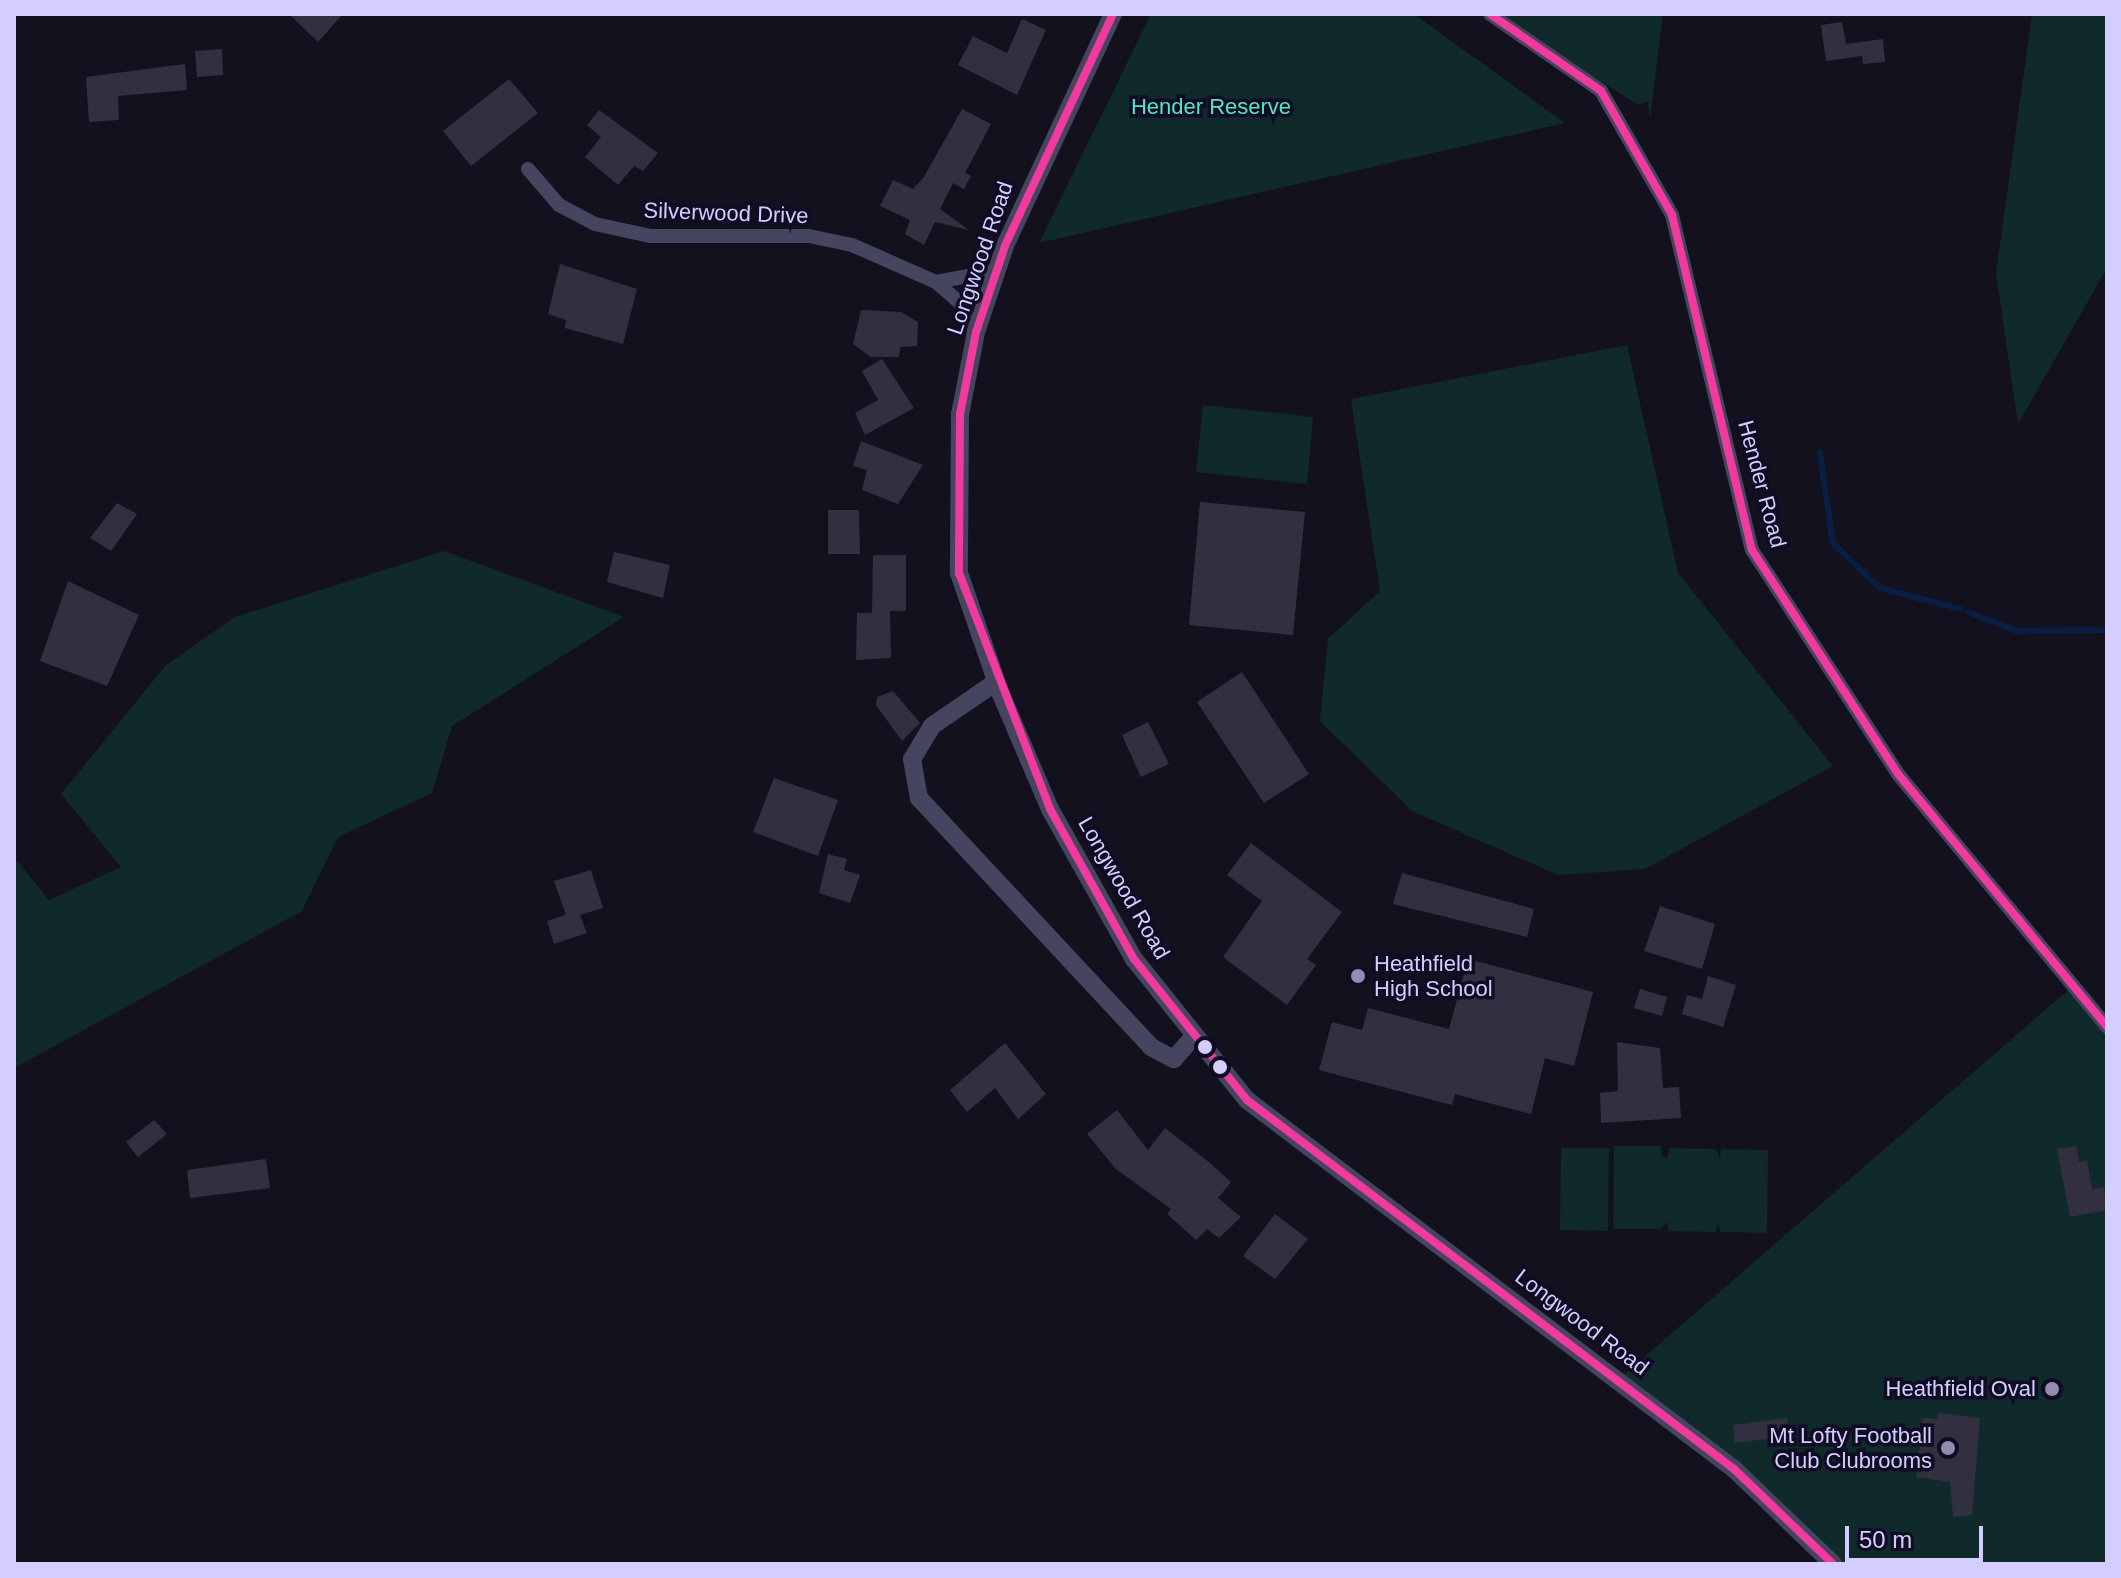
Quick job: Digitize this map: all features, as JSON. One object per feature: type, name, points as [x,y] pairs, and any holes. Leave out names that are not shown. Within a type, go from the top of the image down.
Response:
[{"type":"street","name":"Longwood Road","points":[[1113,14],[996,271],[976,332],[960,414],[959,573],[996,682],[1050,809],[1126,946],[1194,1036],[1259,1110],[1734,1469],[1833,1564]]},
{"type":"street","name":"Hender Road","points":[[1490,14],[1601,91],[1672,215],[1752,550],[1898,774],[2107,1027]]},
{"type":"street","name":"Silverwood Drive","points":[[528,169],[559,205],[595,224],[650,236],[809,236],[852,245],[936,282],[959,302],[976,332]]},
{"type":"street","points":[[936,282],[996,271]]},
{"type":"street","points":[[996,682],[932,726],[912,759],[919,798],[1151,1047],[1174,1059],[1194,1036]]},
{"type":"green space","name":"Hender Reserve","points":[[1151,14],[1414,14],[1565,123],[1039,243]]},
{"type":"green space","points":[[1490,14],[1663,14],[1650,119],[1648,101],[1639,105]]},
{"type":"green space","points":[[2032,14],[2107,14],[2107,268],[2018,424],[1996,273]]},
{"type":"green space","points":[[1627,345],[1678,573],[1833,766],[1645,869],[1558,875],[1412,811],[1320,721],[1328,639],[1380,591],[1351,399]]},
{"type":"green space","points":[[1203,405],[1313,417],[1307,484],[1196,472]]},
{"type":"green space","points":[[444,551],[624,617],[452,726],[432,793],[338,837],[302,911],[14,1068],[14,857],[49,900],[121,867],[61,794],[166,665],[235,617]]},
{"type":"green space","points":[[2073,986],[2107,1027],[2107,1564],[1833,1564],[1619,1379]]},
{"type":"green space","points":[[1614,1146],[1661,1146],[1662,1157],[1668,1157],[1669,1148],[1716,1149],[1720,1158],[1721,1149],[1768,1150],[1767,1233],[1720,1232],[1719,1223],[1715,1232],[1668,1231],[1667,1222],[1660,1229],[1613,1229]]},
{"type":"green space","points":[[1561,1148],[1609,1148],[1608,1231],[1560,1230]]},
{"type":"building","points":[[289,14],[343,14],[318,42]]},
{"type":"building","points":[[1022,19],[1046,30],[1017,95],[958,65],[973,36],[1007,53]]},
{"type":"building","points":[[1842,22],[1846,44],[1883,39],[1885,62],[1863,64],[1862,56],[1826,61],[1821,25]]},
{"type":"building","points":[[222,49],[223,75],[197,77],[195,51]]},
{"type":"building","points":[[185,64],[187,90],[118,96],[119,120],[89,122],[86,77]]},
{"type":"building","points":[[509,79],[538,113],[471,166],[443,131]]},
{"type":"building","points":[[962,109],[991,124],[965,173],[971,176],[964,189],[953,183],[940,209],[969,230],[935,222],[924,245],[905,234],[910,220],[880,206],[893,180],[913,189],[924,177]]},
{"type":"building","points":[[599,110],[658,153],[643,171],[634,166],[618,185],[585,157],[601,137],[587,125]]},
{"type":"building","points":[[560,264],[637,289],[623,344],[565,328],[566,320],[548,314]]},
{"type":"building","points":[[861,310],[901,312],[918,322],[917,346],[900,347],[899,357],[871,357],[853,344]]},
{"type":"building","points":[[882,359],[914,408],[865,435],[855,413],[878,400],[862,371]]},
{"type":"building","points":[[861,441],[923,465],[898,504],[862,490],[867,470],[853,466]]},
{"type":"building","points":[[1200,502],[1305,512],[1293,635],[1189,625]]},
{"type":"building","points":[[117,503],[137,514],[111,551],[90,538]]},
{"type":"building","points":[[828,510],[859,510],[860,554],[828,554]]},
{"type":"building","points":[[614,552],[670,565],[663,598],[607,582]]},
{"type":"building","points":[[873,555],[906,555],[906,611],[890,611],[891,658],[856,660],[857,613],[872,613]]},
{"type":"building","points":[[68,581],[139,615],[107,686],[40,661]]},
{"type":"building","points":[[1242,672],[1309,774],[1264,803],[1197,702]]},
{"type":"building","points":[[893,691],[920,723],[902,741],[876,705],[877,697]]},
{"type":"building","points":[[1148,722],[1169,764],[1141,777],[1122,735]]},
{"type":"building","points":[[774,778],[838,800],[818,856],[753,832]]},
{"type":"building","points":[[1251,843],[1342,912],[1307,959],[1316,965],[1287,1005],[1223,957],[1262,901],[1227,875]]},
{"type":"building","points":[[828,854],[847,859],[844,870],[860,875],[850,903],[819,893]]},
{"type":"building","points":[[591,870],[603,908],[580,915],[587,933],[554,944],[547,921],[566,915],[554,881]]},
{"type":"building","points":[[1402,873],[1534,909],[1527,937],[1393,904]]},
{"type":"building","points":[[1660,906],[1715,924],[1702,969],[1644,951]]},
{"type":"building","points":[[1468,959],[1593,992],[1574,1066],[1545,1058],[1531,1114],[1455,1094],[1452,1105],[1319,1070],[1332,1022],[1362,1030],[1368,1008],[1449,1029]]},
{"type":"building","points":[[1708,976],[1736,985],[1723,1027],[1682,1014],[1687,995],[1702,999]]},
{"type":"building","points":[[1640,989],[1667,997],[1662,1016],[1634,1008]]},
{"type":"building","points":[[1617,1042],[1660,1048],[1663,1088],[1679,1087],[1681,1118],[1601,1123],[1600,1093],[1618,1091]]},
{"type":"building","points":[[1005,1043],[1046,1094],[1018,1119],[995,1088],[967,1112],[950,1090]]},
{"type":"building","points":[[1117,1110],[1148,1150],[1165,1128],[1210,1163],[1231,1182],[1218,1198],[1241,1217],[1219,1238],[1207,1229],[1196,1240],[1167,1214],[1171,1209],[1116,1169],[1087,1134]]},
{"type":"building","points":[[154,1120],[167,1134],[138,1157],[126,1142]]},
{"type":"building","points":[[2076,1146],[2079,1162],[2087,1160],[2092,1189],[2104,1187],[2107,1210],[2070,1217],[2057,1149]]},
{"type":"building","points":[[266,1159],[270,1188],[190,1198],[187,1170]]},
{"type":"building","points":[[1275,1214],[1308,1239],[1275,1279],[1243,1256]]},
{"type":"building","name":"Mt Lofty Football Club Clubrooms","points":[[1938,1413],[1980,1418],[1972,1515],[1953,1517],[1950,1482],[1916,1477],[1923,1418],[1937,1419]]},
{"type":"building","points":[[1787,1418],[1789,1436],[1735,1443],[1733,1425]]},
{"type":"waterway","points":[[1820,453],[1833,543],[1880,588],[1960,609]]},
{"type":"waterway","points":[[1968,612],[2017,631],[2107,630]]},
{"type":"transit line","points":[[1113,14],[1005,246],[976,332],[960,414],[959,573],[1050,809],[1134,959],[1247,1100],[1734,1469],[1833,1564]]},
{"type":"transit line","points":[[1490,14],[1601,91],[1672,215],[1752,550],[1898,774],[2107,1027]]},
{"type":"place","name":"Heathfield High School","points":[[1358,976]]},
{"type":"place","name":"Heathfield Oval","points":[[2052,1389]]},
{"type":"place","name":"Mt Lofty Football Club Clubrooms","points":[[1948,1448]]}]
